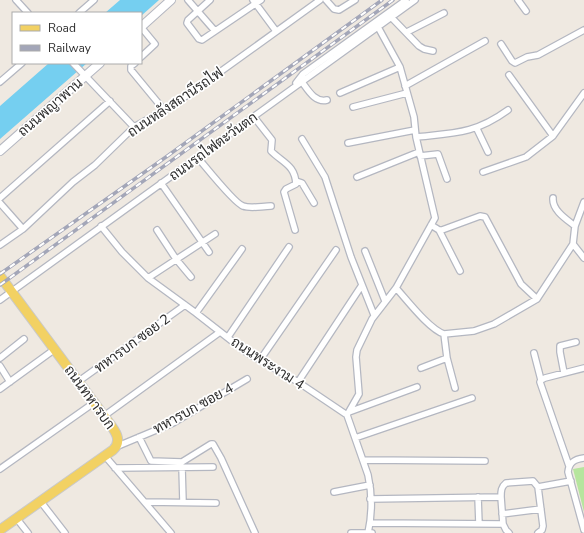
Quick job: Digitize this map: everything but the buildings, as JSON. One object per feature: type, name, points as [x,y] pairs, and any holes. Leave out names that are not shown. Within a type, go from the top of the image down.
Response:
[{"type":"main road","points":[[142,26],[171,0]]},
{"type":"main road","name":"ถนนพญาพาน","points":[[0,150],[83,75],[99,64]]},
{"type":"main road","name":"ถนนทหารบก","points":[[0,276],[79,381],[117,434],[118,438],[118,446],[0,530]]},
{"type":"street","points":[[16,0],[27,12]]},
{"type":"street","points":[[80,12],[94,0]]},
{"type":"street","points":[[188,0],[215,31]]},
{"type":"street","points":[[210,0],[188,20],[187,23],[199,39],[204,39],[257,1],[276,31]]},
{"type":"street","name":"ถนนหลังสถานีรถไฟ","points":[[0,245],[23,229],[73,182],[96,165],[134,127],[195,90],[320,0]]},
{"type":"street","points":[[326,0],[334,9],[339,10],[355,0]]},
{"type":"street","points":[[291,89],[303,74],[406,0]]},
{"type":"street","name":"ถนนรถไฟตะวันตก","points":[[0,300],[414,0]]},
{"type":"street","points":[[518,0],[526,11]]},
{"type":"street","points":[[407,32],[444,13]]},
{"type":"street","points":[[391,17],[419,46],[433,51]]},
{"type":"street","points":[[351,533],[369,533],[370,523],[370,485],[348,413],[359,394],[356,357],[374,315],[396,288],[434,220],[435,215],[419,154],[415,134],[414,117],[408,93],[400,67],[378,27]]},
{"type":"street","points":[[142,28],[155,44],[142,56]]},
{"type":"street","points":[[501,44],[512,61],[515,63],[527,58],[538,56],[584,30]]},
{"type":"street","points":[[405,86],[485,41]]},
{"type":"street","points":[[0,82],[21,64]]},
{"type":"street","points":[[74,64],[134,127]]},
{"type":"street","points":[[134,64],[130,68],[131,70],[164,110]]},
{"type":"street","points":[[340,93],[400,67]]},
{"type":"street","points":[[509,75],[553,136]]},
{"type":"street","points":[[302,82],[318,100],[327,100]]},
{"type":"street","points":[[353,107],[408,93]]},
{"type":"street","points":[[483,172],[526,157],[553,136],[584,93]]},
{"type":"street","points":[[0,198],[110,101]]},
{"type":"street","points":[[348,143],[415,134],[465,132],[477,129],[498,118],[508,110]]},
{"type":"street","points":[[254,117],[272,140],[271,151],[290,165],[296,182]]},
{"type":"street","points":[[477,129],[488,152]]},
{"type":"street","points":[[302,139],[326,177],[351,257],[374,315]]},
{"type":"street","points":[[357,177],[419,154],[438,154],[447,179]]},
{"type":"street","points":[[198,158],[241,206],[271,206]]},
{"type":"street","points":[[296,182],[302,183],[314,202]]},
{"type":"street","points":[[295,230],[284,192],[286,189],[296,185],[296,182]]},
{"type":"street","points":[[161,183],[209,252]]},
{"type":"street","points":[[553,198],[554,206],[557,210],[575,226]]},
{"type":"street","points":[[396,288],[431,326],[440,333],[444,334],[474,331],[494,324],[537,299],[573,244],[575,226],[584,202]]},
{"type":"street","points":[[0,203],[23,229]]},
{"type":"street","points":[[438,230],[442,230],[480,216],[485,217],[520,281],[537,299]]},
{"type":"street","points":[[431,225],[438,230],[460,271]]},
{"type":"street","name":"ถนนพระงาม 4","points":[[101,226],[122,252],[148,278],[246,352],[348,413]]},
{"type":"street","points":[[157,230],[176,259],[191,277]]},
{"type":"street","points":[[148,278],[202,241],[215,234]]},
{"type":"street","points":[[573,244],[584,258]]},
{"type":"street","points":[[228,337],[289,248]]},
{"type":"street","points":[[196,313],[242,249]]},
{"type":"street","points":[[260,360],[336,250]]},
{"type":"street","points":[[364,251],[385,301]]},
{"type":"street","points":[[298,382],[362,285]]},
{"type":"street","name":"ทหารบก ซอย 2","points":[[79,381],[185,305]]},
{"type":"street","points":[[104,416],[220,332]]},
{"type":"street","points":[[444,334],[447,358],[455,388]]},
{"type":"street","points":[[0,358],[24,339]]},
{"type":"street","points":[[564,373],[560,346],[576,342]]},
{"type":"street","points":[[0,389],[55,349]]},
{"type":"street","points":[[534,353],[543,393],[569,466],[568,472],[584,530]]},
{"type":"street","points":[[421,368],[447,358]]},
{"type":"street","points":[[0,366],[10,382]]},
{"type":"street","points":[[541,380],[584,368]]},
{"type":"street","name":"ทหารบก ซอย 4","points":[[118,446],[173,423],[247,379]]},
{"type":"street","points":[[348,413],[417,387]]},
{"type":"street","points":[[355,438],[472,398]]},
{"type":"street","points":[[0,469],[94,402]]},
{"type":"street","points":[[139,437],[151,461],[182,462],[213,444],[221,458],[255,533]]},
{"type":"street","points":[[104,456],[171,533]]},
{"type":"street","points":[[569,466],[575,459],[584,458]]},
{"type":"street","points":[[363,460],[485,461]]},
{"type":"street","points":[[182,467],[183,502]]},
{"type":"street","points":[[115,468],[213,467]]},
{"type":"street","points":[[509,533],[503,524],[501,489],[506,483],[530,480],[534,481],[538,487],[543,526],[542,530],[538,533]]},
{"type":"street","points":[[538,487],[571,480]]},
{"type":"street","points":[[334,492],[370,485]]},
{"type":"street","points":[[478,497],[479,524]]},
{"type":"street","points":[[370,499],[502,497]]},
{"type":"street","points":[[41,502],[65,533]]},
{"type":"street","points":[[145,502],[216,503]]},
{"type":"street","points":[[502,514],[541,508]]},
{"type":"street","points":[[17,519],[28,533]]},
{"type":"street","points":[[370,523],[503,524]]},
{"type":"green space","points":[[584,467],[584,512],[573,469]]},
{"type":"water","points":[[120,0],[159,0],[142,15],[142,12],[106,12]]},
{"type":"water","points":[[48,64],[86,64],[0,139],[0,106]]},
{"type":"railway","points":[[0,274],[166,157],[382,0]]},
{"type":"railway","points":[[0,285],[393,0]]}]
